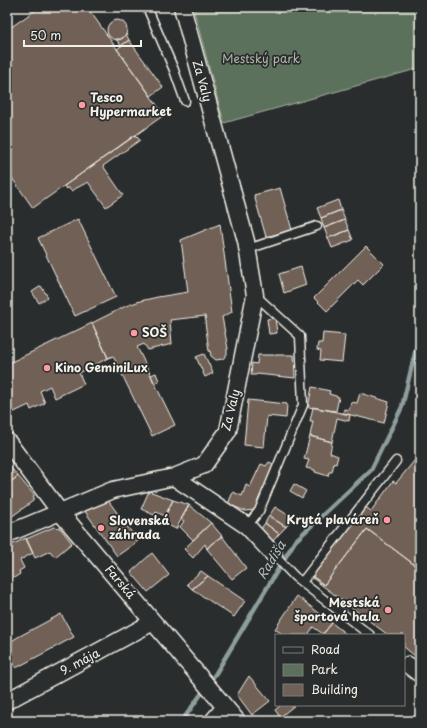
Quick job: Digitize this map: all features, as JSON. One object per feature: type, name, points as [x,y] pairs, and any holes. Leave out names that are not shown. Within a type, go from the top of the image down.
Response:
[{"type":"street","name":"Za Valy","points":[[7,534],[113,490],[174,477],[204,465],[228,431],[255,295],[244,233],[182,7]]},
{"type":"street","name":"Farská","points":[[7,441],[60,512],[237,721]]},
{"type":"street","points":[[174,477],[247,526],[274,555]]},
{"type":"street","name":"9. mája","points":[[7,701],[154,622]]},
{"type":"street","points":[[213,721],[221,702]]},
{"type":"lane","points":[[147,7],[174,70],[185,101]]},
{"type":"lane","points":[[248,249],[317,226]]},
{"type":"lane","points":[[247,526],[260,511],[303,406],[300,336],[255,295]]},
{"type":"lane","points":[[302,582],[396,461]]},
{"type":"lane","points":[[274,555],[295,577],[369,634]]},
{"type":"green space","name":"Mestský park","points":[[193,7],[420,7],[420,68],[224,123]]},
{"type":"building","name":"Tesco Hypermarket","points":[[40,7],[87,7],[164,115],[33,208],[7,171],[7,30]]},
{"type":"building","points":[[117,20],[124,23],[127,30],[124,37],[117,40],[110,37],[107,30],[110,23]]},
{"type":"building","points":[[126,34],[129,40],[121,46],[116,39],[121,39]]},
{"type":"building","points":[[129,40],[163,87],[151,96],[117,49]]},
{"type":"building","points":[[135,135],[140,140],[103,166],[123,195],[106,207],[88,182],[71,191],[68,187],[66,189],[64,186]]},
{"type":"building","points":[[280,188],[292,230],[266,237],[254,195]]},
{"type":"building","points":[[338,200],[341,210],[321,218],[317,208]]},
{"type":"building","points":[[341,210],[345,220],[324,228],[321,218]]},
{"type":"building","points":[[78,219],[116,297],[75,316],[38,238]]},
{"type":"building","points":[[345,220],[349,230],[328,238],[324,228]]},
{"type":"building","name":"SOŠ","points":[[220,224],[232,312],[222,317],[228,349],[227,354],[223,359],[216,360],[211,356],[209,351],[205,316],[170,320],[172,344],[148,350],[144,344],[137,347],[175,425],[152,436],[113,356],[108,358],[92,323],[126,306],[140,301],[188,292],[181,240]]},
{"type":"building","points":[[349,230],[353,240],[332,248],[328,238]]},
{"type":"building","points":[[366,246],[384,264],[363,285],[358,280],[327,311],[314,298]]},
{"type":"building","points":[[301,267],[306,285],[284,293],[279,274]]},
{"type":"building","points":[[41,286],[48,297],[39,303],[32,292]]},
{"type":"building","points":[[275,318],[277,333],[269,334],[267,319]]},
{"type":"building","name":"Kino GeminiLux","points":[[92,323],[108,358],[79,373],[84,384],[55,398],[50,386],[40,391],[45,403],[31,410],[29,405],[10,414],[7,407],[7,364]]},
{"type":"building","points":[[323,333],[345,335],[342,362],[320,360],[321,351],[317,350],[318,343],[322,343]]},
{"type":"building","points":[[204,354],[213,373],[205,377],[196,357]]},
{"type":"building","points":[[258,355],[294,355],[295,378],[257,374],[251,375],[252,363],[257,364]]},
{"type":"building","points":[[156,373],[159,381],[154,383],[151,375]]},
{"type":"building","points":[[312,387],[330,391],[329,394],[339,397],[336,411],[308,407]]},
{"type":"building","points":[[360,393],[389,402],[384,423],[343,413],[344,409],[349,410],[351,402],[357,403]]},
{"type":"building","points":[[248,400],[287,404],[286,418],[267,416],[264,447],[244,445]]},
{"type":"building","points":[[313,407],[350,415],[349,421],[337,418],[332,442],[310,436],[313,421],[310,421]]},
{"type":"building","points":[[310,436],[332,442],[330,453],[338,456],[336,464],[334,463],[332,472],[329,472],[328,476],[306,468],[309,460],[304,459]]},
{"type":"building","name":"Krytá plaváreň","points":[[419,455],[420,569],[367,529],[324,585],[312,576],[364,506],[371,511],[393,481],[396,483]]},
{"type":"building","points":[[269,462],[278,466],[256,510],[245,511],[228,504],[233,492],[242,496],[246,485],[250,487],[261,464],[266,466]]},
{"type":"building","points":[[7,463],[18,476],[7,485]]},
{"type":"building","points":[[18,476],[34,495],[33,501],[7,520],[7,499],[12,495],[7,489],[7,485]]},
{"type":"building","points":[[294,484],[306,491],[302,498],[290,491]]},
{"type":"building","points":[[149,491],[173,500],[165,516],[156,512],[154,515],[141,509]]},
{"type":"building","points":[[107,499],[138,541],[117,556],[84,510]]},
{"type":"building","points":[[173,500],[189,505],[176,529],[162,522]]},
{"type":"building","points":[[189,505],[211,523],[193,540],[180,527],[184,521],[181,519]]},
{"type":"building","points":[[275,507],[293,518],[286,527],[269,516]]},
{"type":"building","points":[[269,516],[286,527],[279,534],[265,523]]},
{"type":"building","points":[[211,523],[222,536],[207,549],[205,544],[193,558],[184,549]]},
{"type":"building","points":[[265,523],[279,534],[273,541],[260,530]]},
{"type":"building","points":[[54,527],[60,528],[72,543],[55,557],[50,551],[35,558],[26,539]]},
{"type":"building","name":"Mestská športová hala","points":[[367,529],[420,569],[420,660],[405,648],[405,634],[387,634],[311,577],[312,576],[324,585]]},
{"type":"building","points":[[222,536],[246,568],[232,579],[207,549]]},
{"type":"building","points":[[26,538],[33,553],[20,560],[24,568],[19,571],[20,574],[9,581],[7,577],[7,547]]},
{"type":"building","points":[[152,553],[169,575],[148,592],[131,572]]},
{"type":"building","points":[[201,571],[208,576],[192,589],[187,584]]},
{"type":"building","points":[[208,576],[245,601],[234,617],[192,589]]},
{"type":"building","points":[[297,596],[332,623],[323,634],[313,627],[309,634],[282,634],[275,629]]},
{"type":"building","points":[[61,614],[74,637],[16,668],[7,651],[7,644]]},
{"type":"building","points":[[332,623],[346,634],[323,634]]},
{"type":"building","points":[[7,651],[14,664],[7,668]]},
{"type":"building","points":[[249,676],[270,701],[252,715],[237,695]]},
{"type":"building","points":[[280,706],[294,706],[280,717],[275,710]]},
{"type":"waterway","name":"Radiša","points":[[182,721],[216,673],[295,541],[371,470],[402,407],[420,332]]},
{"type":"place","name":"Tesco Hypermarket","points":[[82,105]]},
{"type":"place","name":"SOŠ","points":[[134,333]]},
{"type":"place","name":"Kino GeminiLux","points":[[47,368]]},
{"type":"place","name":"Krytá plaváreň","points":[[387,520]]},
{"type":"place","name":"Slovenská záhrada","points":[[101,528]]},
{"type":"place","name":"Mestská športová hala","points":[[388,610]]}]
